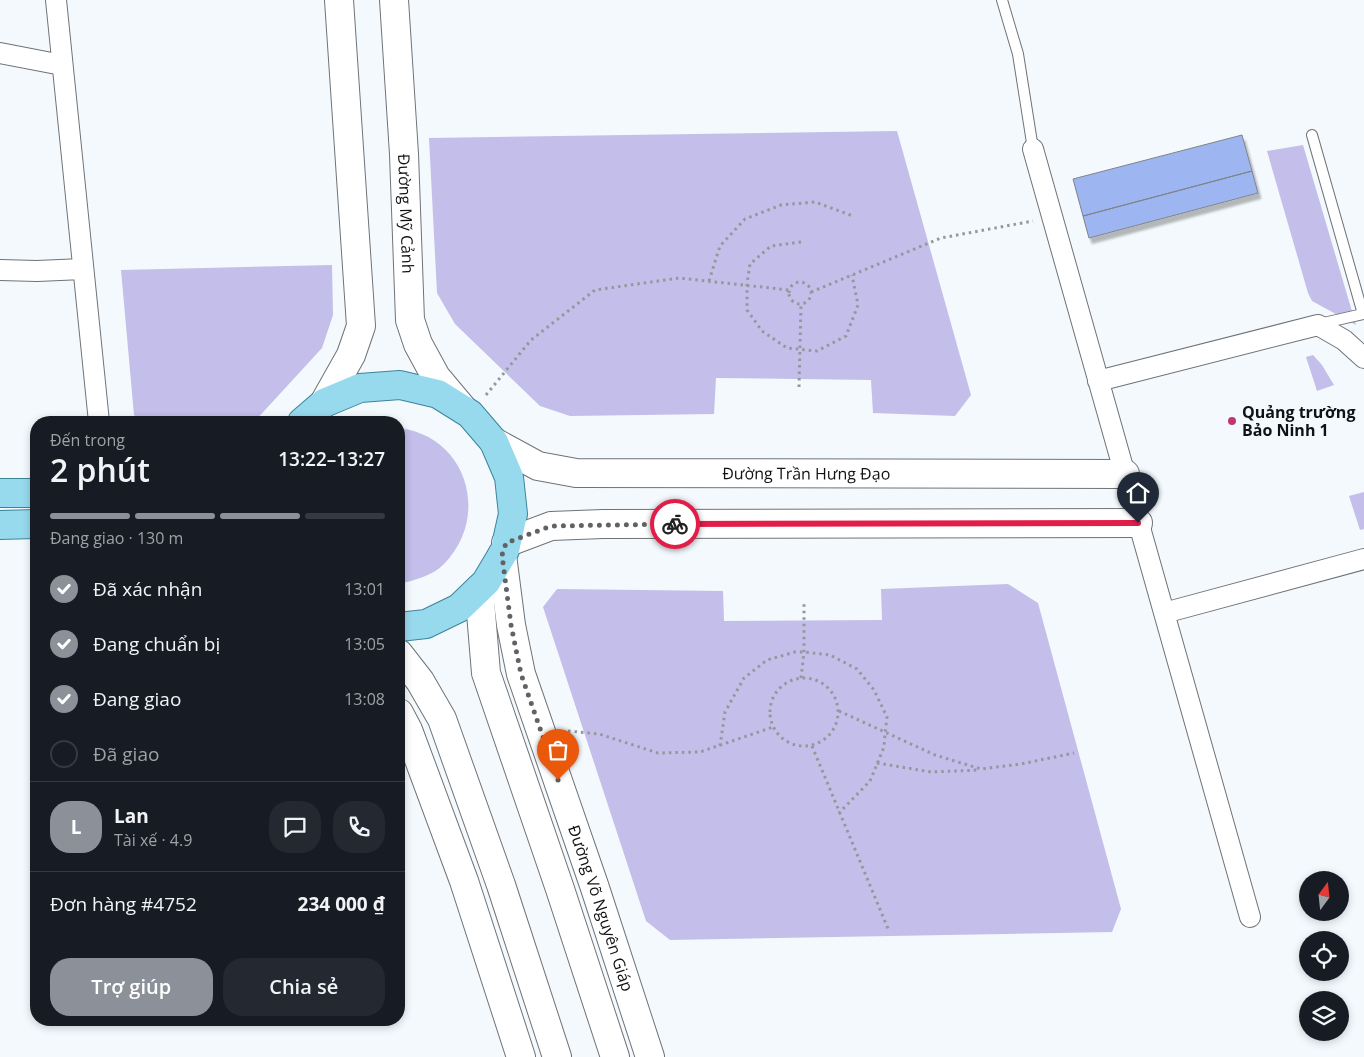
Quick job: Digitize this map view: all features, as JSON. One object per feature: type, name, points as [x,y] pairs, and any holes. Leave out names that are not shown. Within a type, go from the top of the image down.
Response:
[{"type":"main road","points":[[324,404],[351,355],[361,326],[340,0]]},
{"type":"main road","name":"Đường Mỹ Cảnh","points":[[394,0],[404,154],[410,320],[418,344],[436,378],[467,413]]},
{"type":"main road","points":[[309,416],[324,404],[360,388],[400,385],[438,394],[467,413],[494,442],[509,477],[513,514],[504,549],[486,582],[459,608],[426,624],[405,626]]},
{"type":"main road","name":"Đường Trần Hưng Đạo","points":[[494,442],[538,466],[576,473],[1125,474]]},
{"type":"main road","points":[[0,493],[30,493]]},
{"type":"main road","points":[[504,549],[551,526],[603,524],[1138,523]]},
{"type":"main road","points":[[0,525],[30,524]]},
{"type":"main road","name":"Đường Võ Nguyên Giáp","points":[[504,549],[511,625],[521,674],[650,1057]]},
{"type":"main road","name":"Đường Võ Nguyên Giáp","points":[[479,589],[486,673],[615,1057]]},
{"type":"main road","points":[[405,662],[420,681],[442,719],[501,885],[557,1057]]},
{"type":"main road","points":[[405,724],[464,881],[522,1057]]},
{"type":"street","points":[[56,0],[97,416]]},
{"type":"street","points":[[0,53],[62,65]]},
{"type":"street","points":[[1033,149],[1250,917]]},
{"type":"street","points":[[0,270],[83,270]]},
{"type":"street","points":[[1098,381],[1318,325],[1344,340],[1364,358]]},
{"type":"street","points":[[1164,613],[1364,559]]},
{"type":"lane","points":[[1002,0],[1018,54],[1033,149]]},
{"type":"lane","points":[[1312,135],[1363,314],[1318,325]]},
{"type":"path","points":[[709,281],[720,246],[745,219],[781,205],[815,202],[854,216]]},
{"type":"path","points":[[811,292],[941,238],[1052,218]]},
{"type":"path","points":[[801,242],[772,246],[750,264],[747,284],[747,310],[762,331],[787,348],[816,351],[846,336],[858,305],[852,275]]},
{"type":"path","points":[[467,413],[531,340],[595,290],[679,278],[789,290]]},
{"type":"path","points":[[800,282],[807,285],[811,292],[809,299],[801,304],[791,300],[789,290],[793,284],[800,282]]},
{"type":"path","points":[[799,387],[801,304]]},
{"type":"path","points":[[801,678],[804,652],[804,603]]},
{"type":"path","points":[[720,746],[725,712],[744,678],[767,660],[795,652],[804,652],[830,655],[857,668],[874,690],[887,718],[884,747],[870,781],[840,813]]},
{"type":"path","points":[[801,678],[812,679],[823,683],[831,691],[839,712],[837,723],[831,734],[823,741],[812,746],[800,746],[789,743],[779,736],[773,727],[770,705],[774,695],[781,687],[801,678]]},
{"type":"path","points":[[839,712],[935,755],[981,770]]},
{"type":"path","points":[[540,728],[599,734],[658,753],[700,752],[773,727]]},
{"type":"path","points":[[812,746],[888,931]]},
{"type":"path","points":[[877,763],[931,772],[981,770],[1074,753]]},
{"type":"shaded area","points":[[897,131],[971,395],[955,416],[873,413],[871,380],[716,378],[714,414],[570,416],[540,406],[455,324],[437,293],[429,138]]},
{"type":"shaded area","points":[[1303,145],[1356,325],[1312,301],[1308,293],[1267,151]]},
{"type":"shaded area","points":[[332,265],[333,315],[322,348],[260,416],[135,416],[121,270]]},
{"type":"shaded area","points":[[1313,355],[1322,365],[1334,385],[1317,391],[1306,357]]},
{"type":"shaded area","points":[[405,430],[422,434],[441,446],[456,462],[465,481],[468,502],[466,524],[458,545],[444,564],[429,575],[405,582]]},
{"type":"shaded area","points":[[1364,492],[1364,529],[1360,530],[1349,496]]},
{"type":"shaded area","points":[[1008,584],[1038,603],[1121,909],[1112,932],[670,940],[646,921],[543,607],[557,589],[723,591],[724,621],[882,620],[881,589]]},
{"type":"building","points":[[1242,135],[1252,171],[1083,216],[1073,179]]},
{"type":"building","points":[[1252,171],[1258,193],[1089,238],[1083,216]]},
{"type":"way so far","points":[[558,780],[521,674],[511,625],[502,555],[506,543],[551,526],[675,524]]},
{"type":"place","name":"Quảng trường Bảo Ninh 1","points":[[1232,421]]},
{"type":"route","points":[[675,524],[1138,523]]}]
